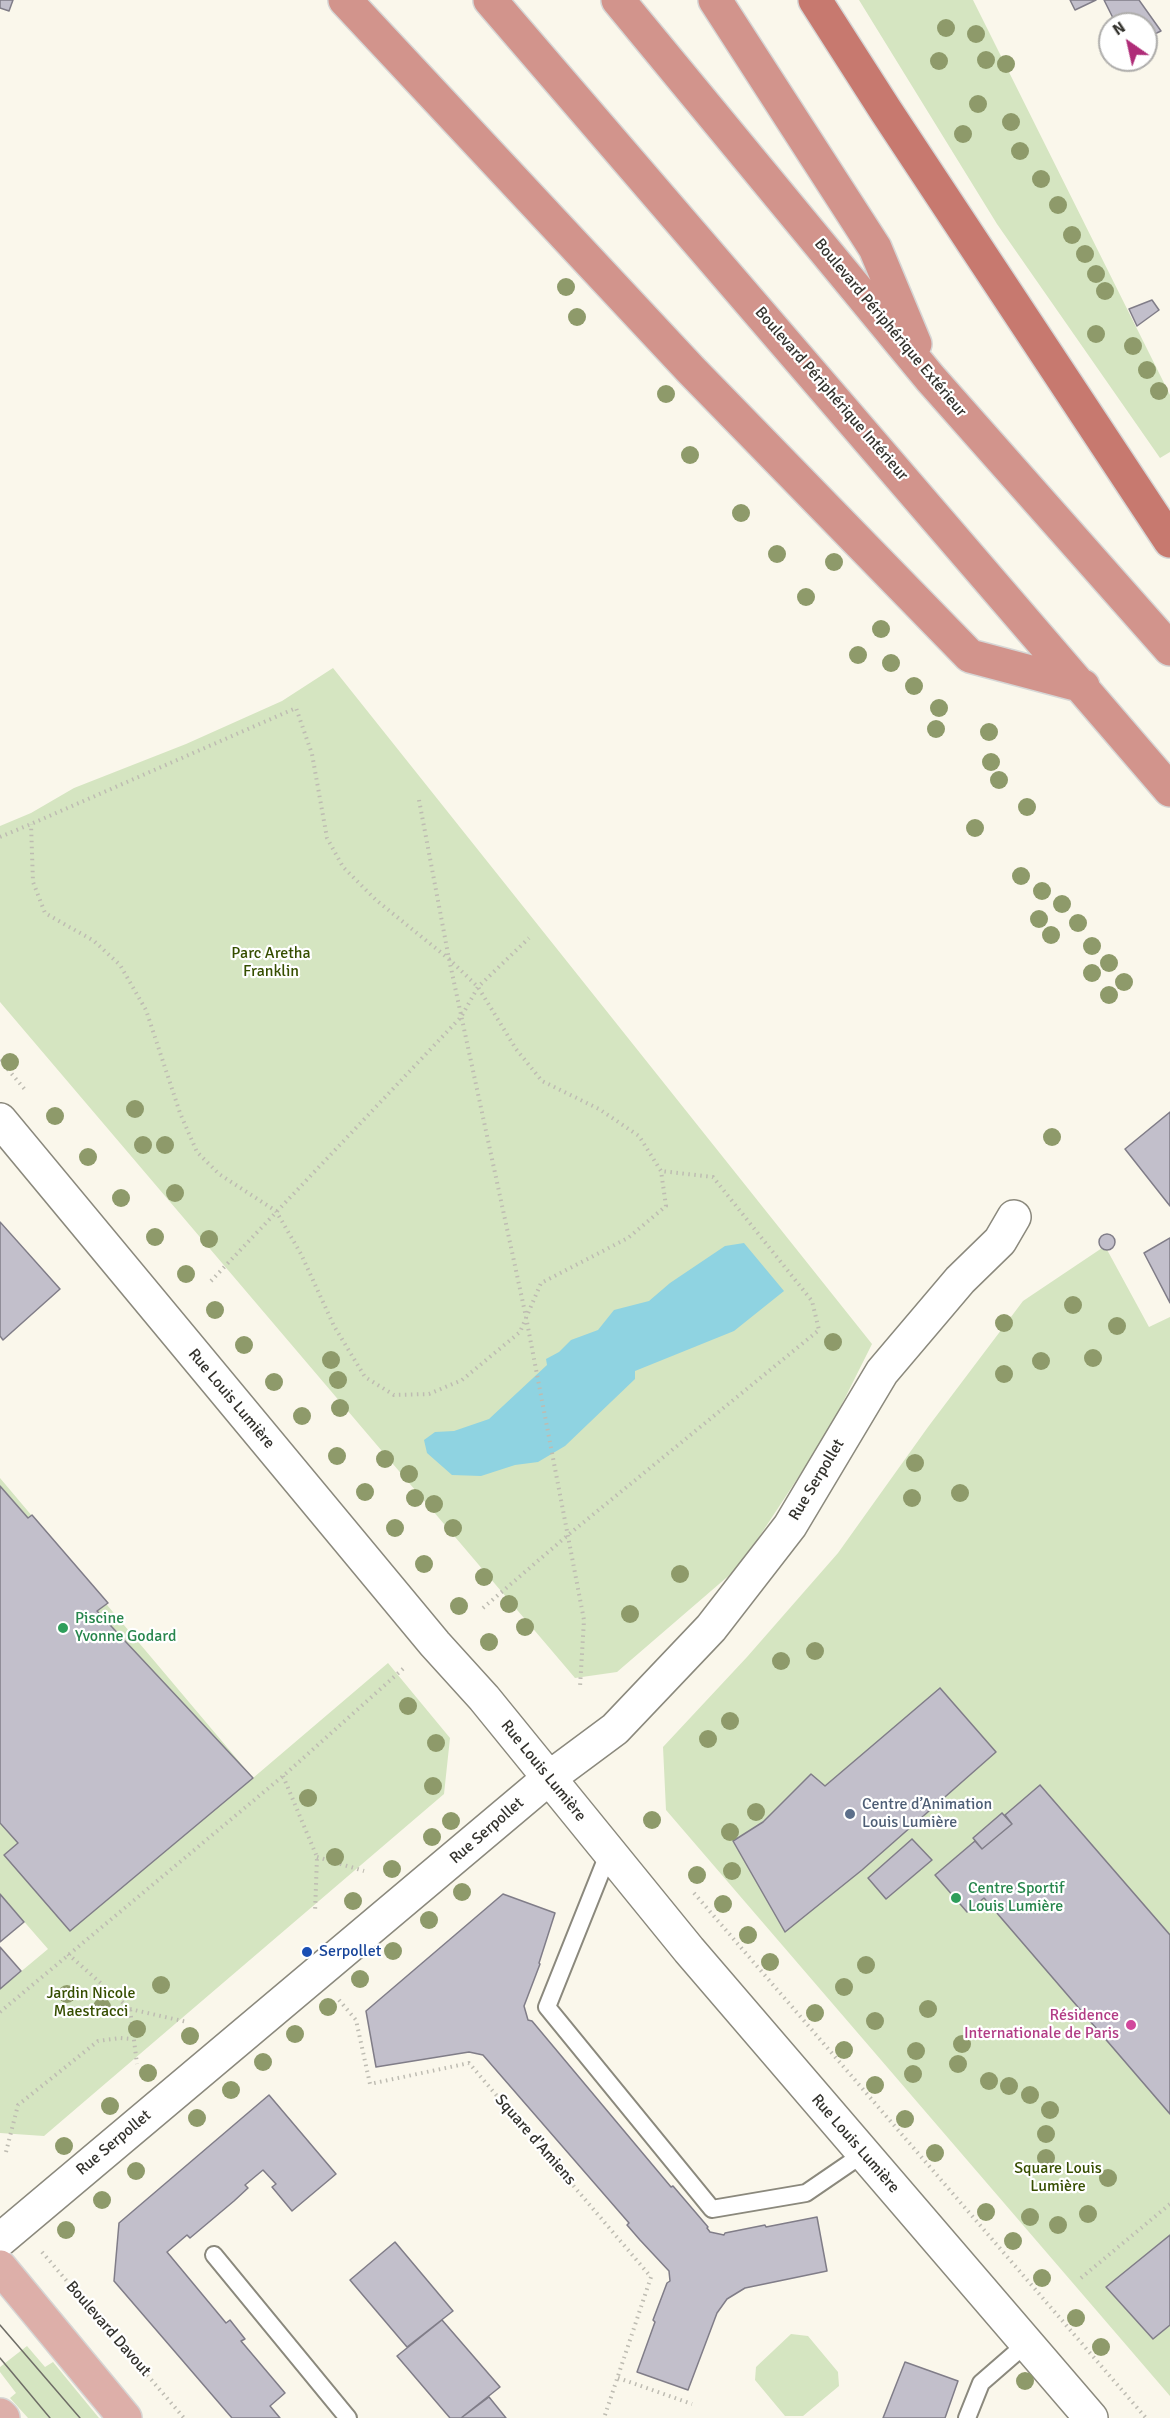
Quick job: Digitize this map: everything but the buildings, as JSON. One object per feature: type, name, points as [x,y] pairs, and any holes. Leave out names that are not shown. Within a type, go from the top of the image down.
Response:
[{"type":"highway","points":[[345,0],[691,370],[970,656],[1083,686]]},
{"type":"highway","name":"Boulevard Périphérique Intérieur","points":[[490,0],[1083,686],[1170,790]]},
{"type":"highway","name":"Boulevard Périphérique Extérieur","points":[[618,0],[930,378],[1170,649]]},
{"type":"highway","points":[[715,0],[875,248],[930,378]]},
{"type":"highway","points":[[815,0],[1170,541]]},
{"type":"main road","points":[[0,2267],[125,2418]]},
{"type":"street","name":"Rue Louis Lumière","points":[[0,1120],[609,1852],[863,2154],[1091,2418]]},
{"type":"street","name":"Rue Serpollet","points":[[0,2240],[549,1778],[615,1729],[711,1628],[790,1526],[882,1372],[960,1280],[1000,1241],[1014,1217]]},
{"type":"lane","points":[[609,1852],[547,2007],[712,2209],[806,2193],[863,2154]]},
{"type":"lane","points":[[214,2254],[348,2418]]},
{"type":"lane","points":[[968,2418],[981,2383],[1027,2343]]},
{"type":"path","points":[[0,837],[296,708],[312,754],[327,838],[343,867],[376,900],[449,959],[478,987],[516,1050],[542,1081],[599,1109],[639,1136],[661,1172],[666,1206],[628,1238],[541,1283],[520,1332],[462,1380],[429,1394],[394,1395],[365,1377],[334,1326],[301,1254],[276,1211],[219,1174],[197,1152],[180,1113],[146,1010],[120,965],[94,941],[45,914],[33,882],[31,824]]},
{"type":"path","points":[[419,800],[461,1017],[526,1317],[584,1620],[580,1687]]},
{"type":"path","points":[[211,1281],[461,1017],[478,987],[529,938]]},
{"type":"path","points":[[483,1608],[568,1535],[819,1330],[812,1301],[713,1177],[661,1172]]},
{"type":"path","points":[[0,2012],[283,1776],[405,1667]]},
{"type":"path","points":[[283,1776],[317,1857],[315,1913]]},
{"type":"path","points":[[317,1857],[364,1871]]},
{"type":"path","points":[[692,1891],[1146,2418]]},
{"type":"path","points":[[68,1954],[130,2009],[187,2022]]},
{"type":"path","name":"Square d'Amiens","points":[[316,1975],[356,2020],[370,2084],[469,2063],[651,2277],[604,2418]]},
{"type":"path","points":[[130,2009],[136,2064]]},
{"type":"path","points":[[6,2152],[18,2105],[98,2041],[132,2038]]},
{"type":"path","points":[[1081,2278],[1170,2204]]},
{"type":"path","name":"Boulevard Davout","points":[[39,2248],[184,2418]]},
{"type":"path","points":[[618,2378],[692,2403]]},
{"type":"green space","points":[[859,0],[973,0],[1170,395],[1170,452],[1160,458],[997,224]]},
{"type":"green space","name":"Parc Aretha Franklin","points":[[333,668],[872,1344],[828,1432],[740,1566],[617,1672],[575,1678],[0,1002],[0,826],[31,813],[74,788],[186,744],[282,701]]},
{"type":"green space","name":"Centre Sportif Louis Lumière","points":[[1105,1246],[1149,1327],[1170,1317],[1170,2396],[666,1810],[663,1747],[747,1657],[838,1553],[928,1427],[1023,1301]]},
{"type":"green space","name":"Jardin Nicole Maestracci","points":[[0,1478],[253,1778],[388,1663],[450,1738],[444,1794],[44,2136],[0,2133],[0,1989],[48,1949],[0,1894]]},
{"type":"green space","points":[[791,2334],[808,2336],[838,2372],[839,2386],[803,2416],[785,2416],[755,2380],[756,2367]]},
{"type":"green space","points":[[27,2346],[45,2367],[53,2362],[99,2418],[28,2418],[10,2398],[16,2393],[0,2372],[0,2367]]},
{"type":"water","points":[[744,1243],[784,1291],[734,1331],[635,1371],[635,1379],[565,1446],[538,1462],[515,1465],[481,1476],[452,1475],[427,1453],[424,1440],[435,1432],[454,1431],[489,1419],[547,1365],[546,1359],[559,1352],[571,1340],[598,1330],[614,1310],[649,1301],[670,1283],[725,1246]]},
{"type":"tram line","points":[[0,2325],[80,2418]]},
{"type":"tram line","points":[[0,2358],[50,2418]]},
{"type":"place","name":"Piscine Yvonne Godard","points":[[63,1628]]},
{"type":"place","name":"Centre d’Animation Louis Lumière","points":[[850,1814]]},
{"type":"place","name":"Centre Sportif Louis Lumière","points":[[956,1898]]},
{"type":"place","name":"Serpollet","points":[[307,1952]]},
{"type":"place","name":"Résidence Internationale de Paris","points":[[1131,2025]]},
{"type":"park label","name":"Square Louis Lumière","points":[[1058,2178]]}]
